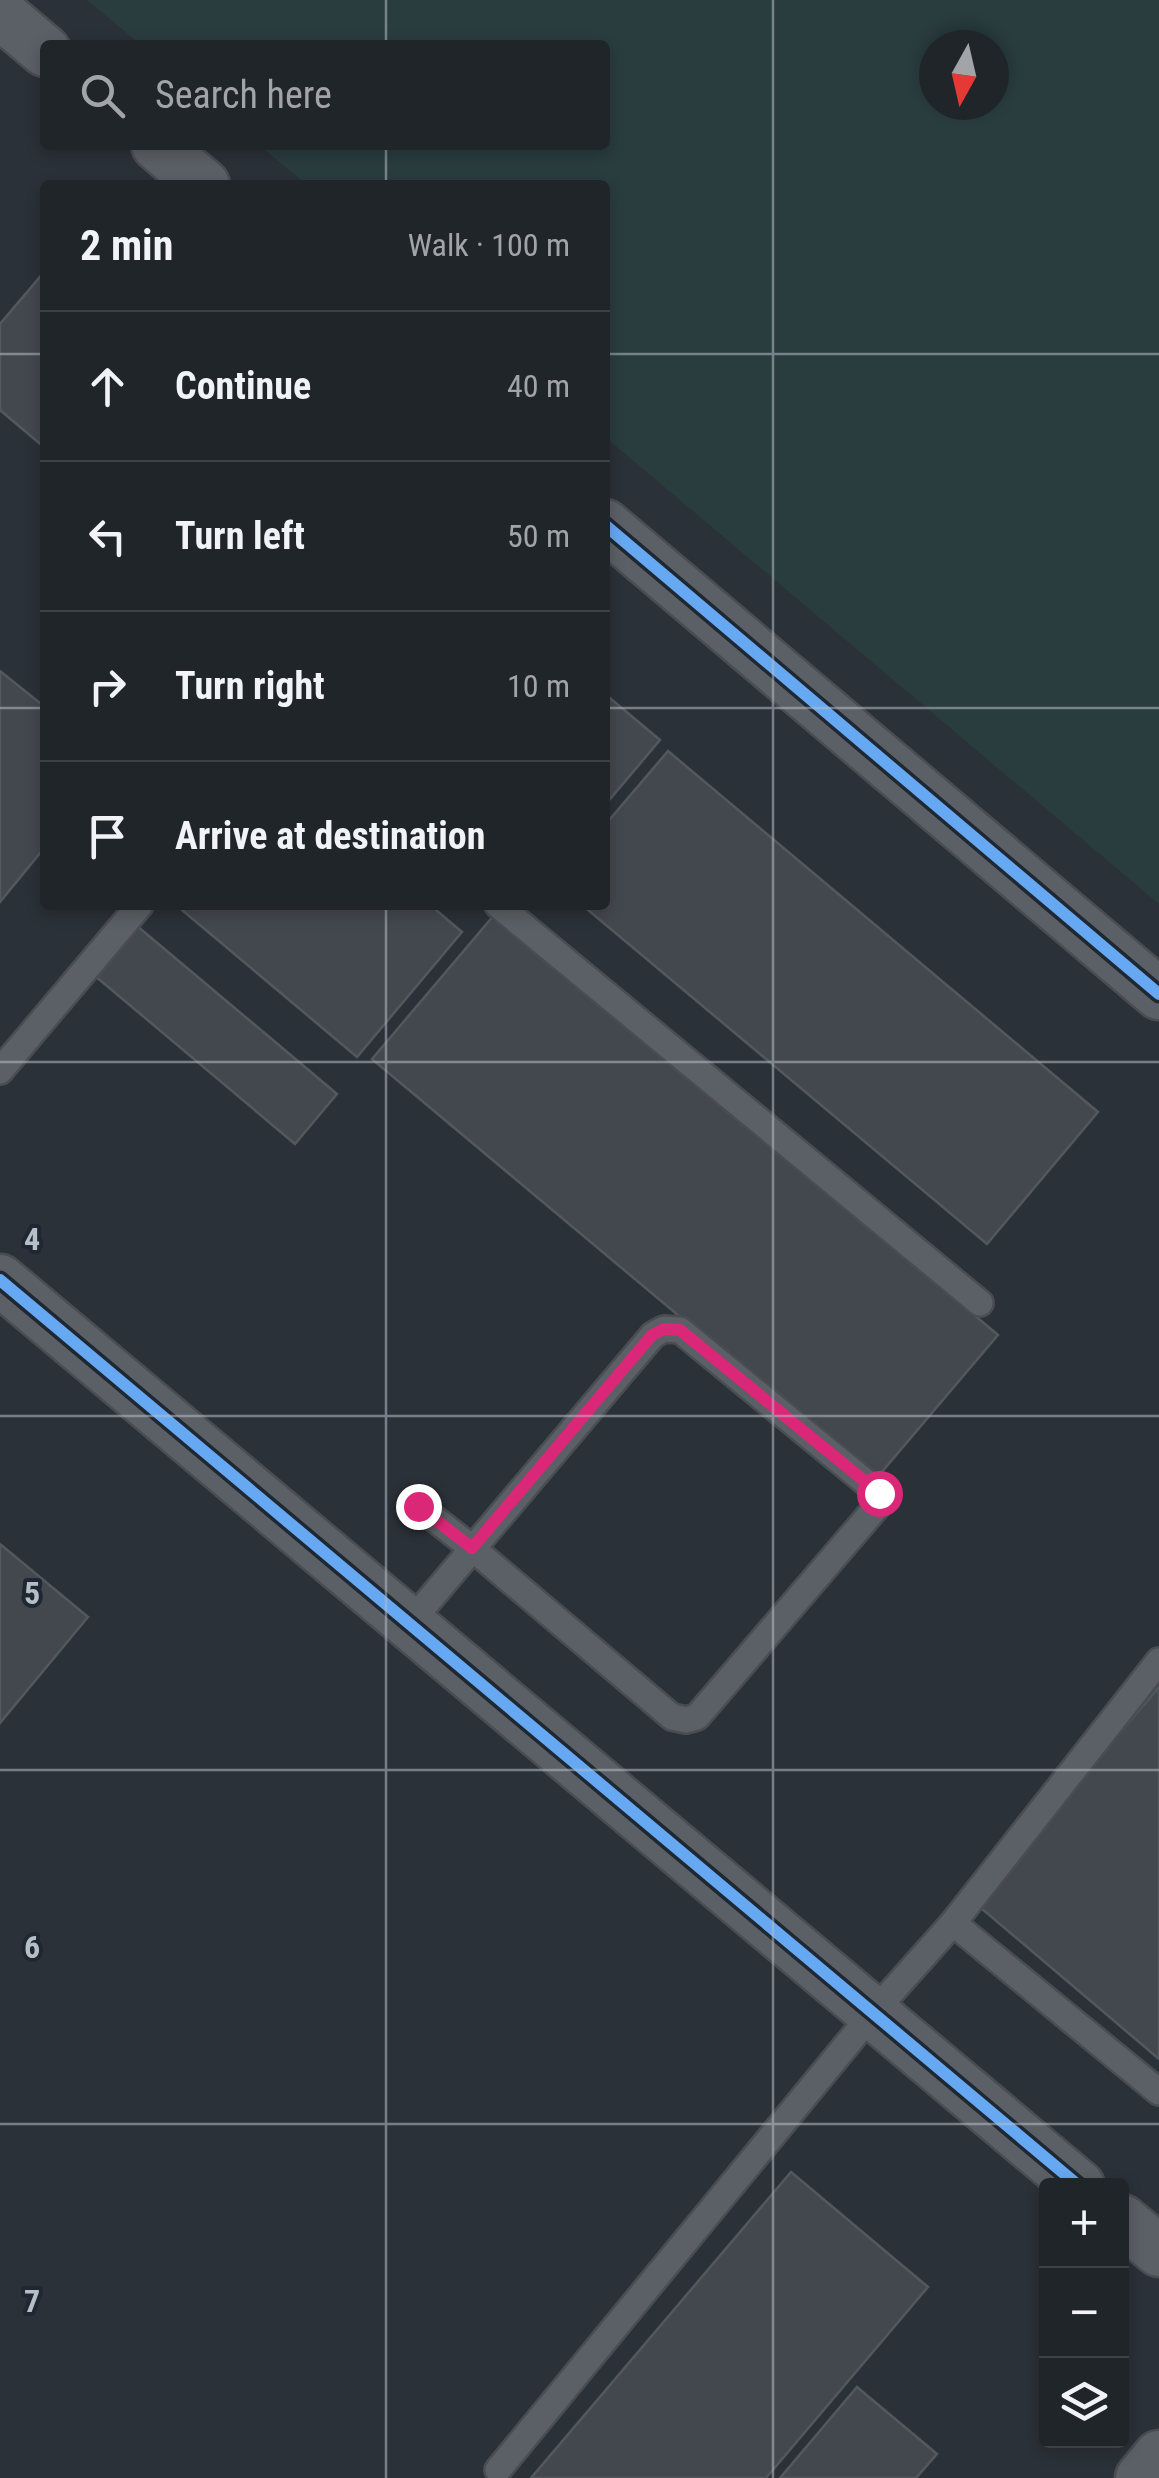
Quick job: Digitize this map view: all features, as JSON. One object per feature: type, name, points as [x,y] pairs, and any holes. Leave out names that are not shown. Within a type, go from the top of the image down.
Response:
[{"type":"street","points":[[0,12],[40,46]]},
{"type":"street","points":[[162,150],[198,180]]},
{"type":"street","points":[[610,528],[1159,994]]},
{"type":"street","points":[[0,1280],[1070,2178]]},
{"type":"street","points":[[1129,2226],[1159,2252]]},
{"type":"street","points":[[1140,2478],[1159,2456]]},
{"type":"lane","points":[[0,1071],[136,910]]},
{"type":"lane","points":[[504,910],[980,1303]]},
{"type":"lane","points":[[409,1624],[472,1548],[652,1335],[664,1329],[680,1330],[879,1493],[880,1504],[697,1717],[686,1720],[672,1717],[472,1548],[418,1506]]},
{"type":"lane","points":[[498,2470],[872,2014],[953,1924],[1159,1661]]},
{"type":"lane","points":[[953,1924],[1159,2092]]},
{"type":"shaded area","points":[[87,0],[1159,0],[1159,904],[610,441],[610,180],[301,180],[265,150],[610,150],[610,40],[135,40]]},
{"type":"building","points":[[40,277],[40,444],[0,410],[0,324]]},
{"type":"building","points":[[0,671],[40,703],[40,853],[0,902]]},
{"type":"building","points":[[610,698],[660,740],[610,799]]},
{"type":"building","points":[[668,751],[1098,1112],[987,1244],[588,910],[610,910],[610,819]]},
{"type":"building","points":[[182,910],[436,910],[462,932],[357,1057]]},
{"type":"building","points":[[495,914],[998,1335],[875,1480],[372,1059]]},
{"type":"building","points":[[130,920],[337,1094],[295,1144],[88,970]]},
{"type":"building","points":[[0,1544],[88,1617],[0,1723]]},
{"type":"building","points":[[1159,1687],[1159,2059],[974,1902]]},
{"type":"building","points":[[791,2172],[928,2287],[766,2478],[531,2478]]},
{"type":"building","points":[[857,2387],[937,2454],[916,2478],[780,2478]]},
{"type":"cycle path","points":[[610,529],[1159,994]]},
{"type":"cycle path","points":[[0,1280],[1069,2178]]},
{"type":"route","points":[[418,1506],[472,1548],[652,1335],[664,1329],[680,1330],[879,1493]]}]
